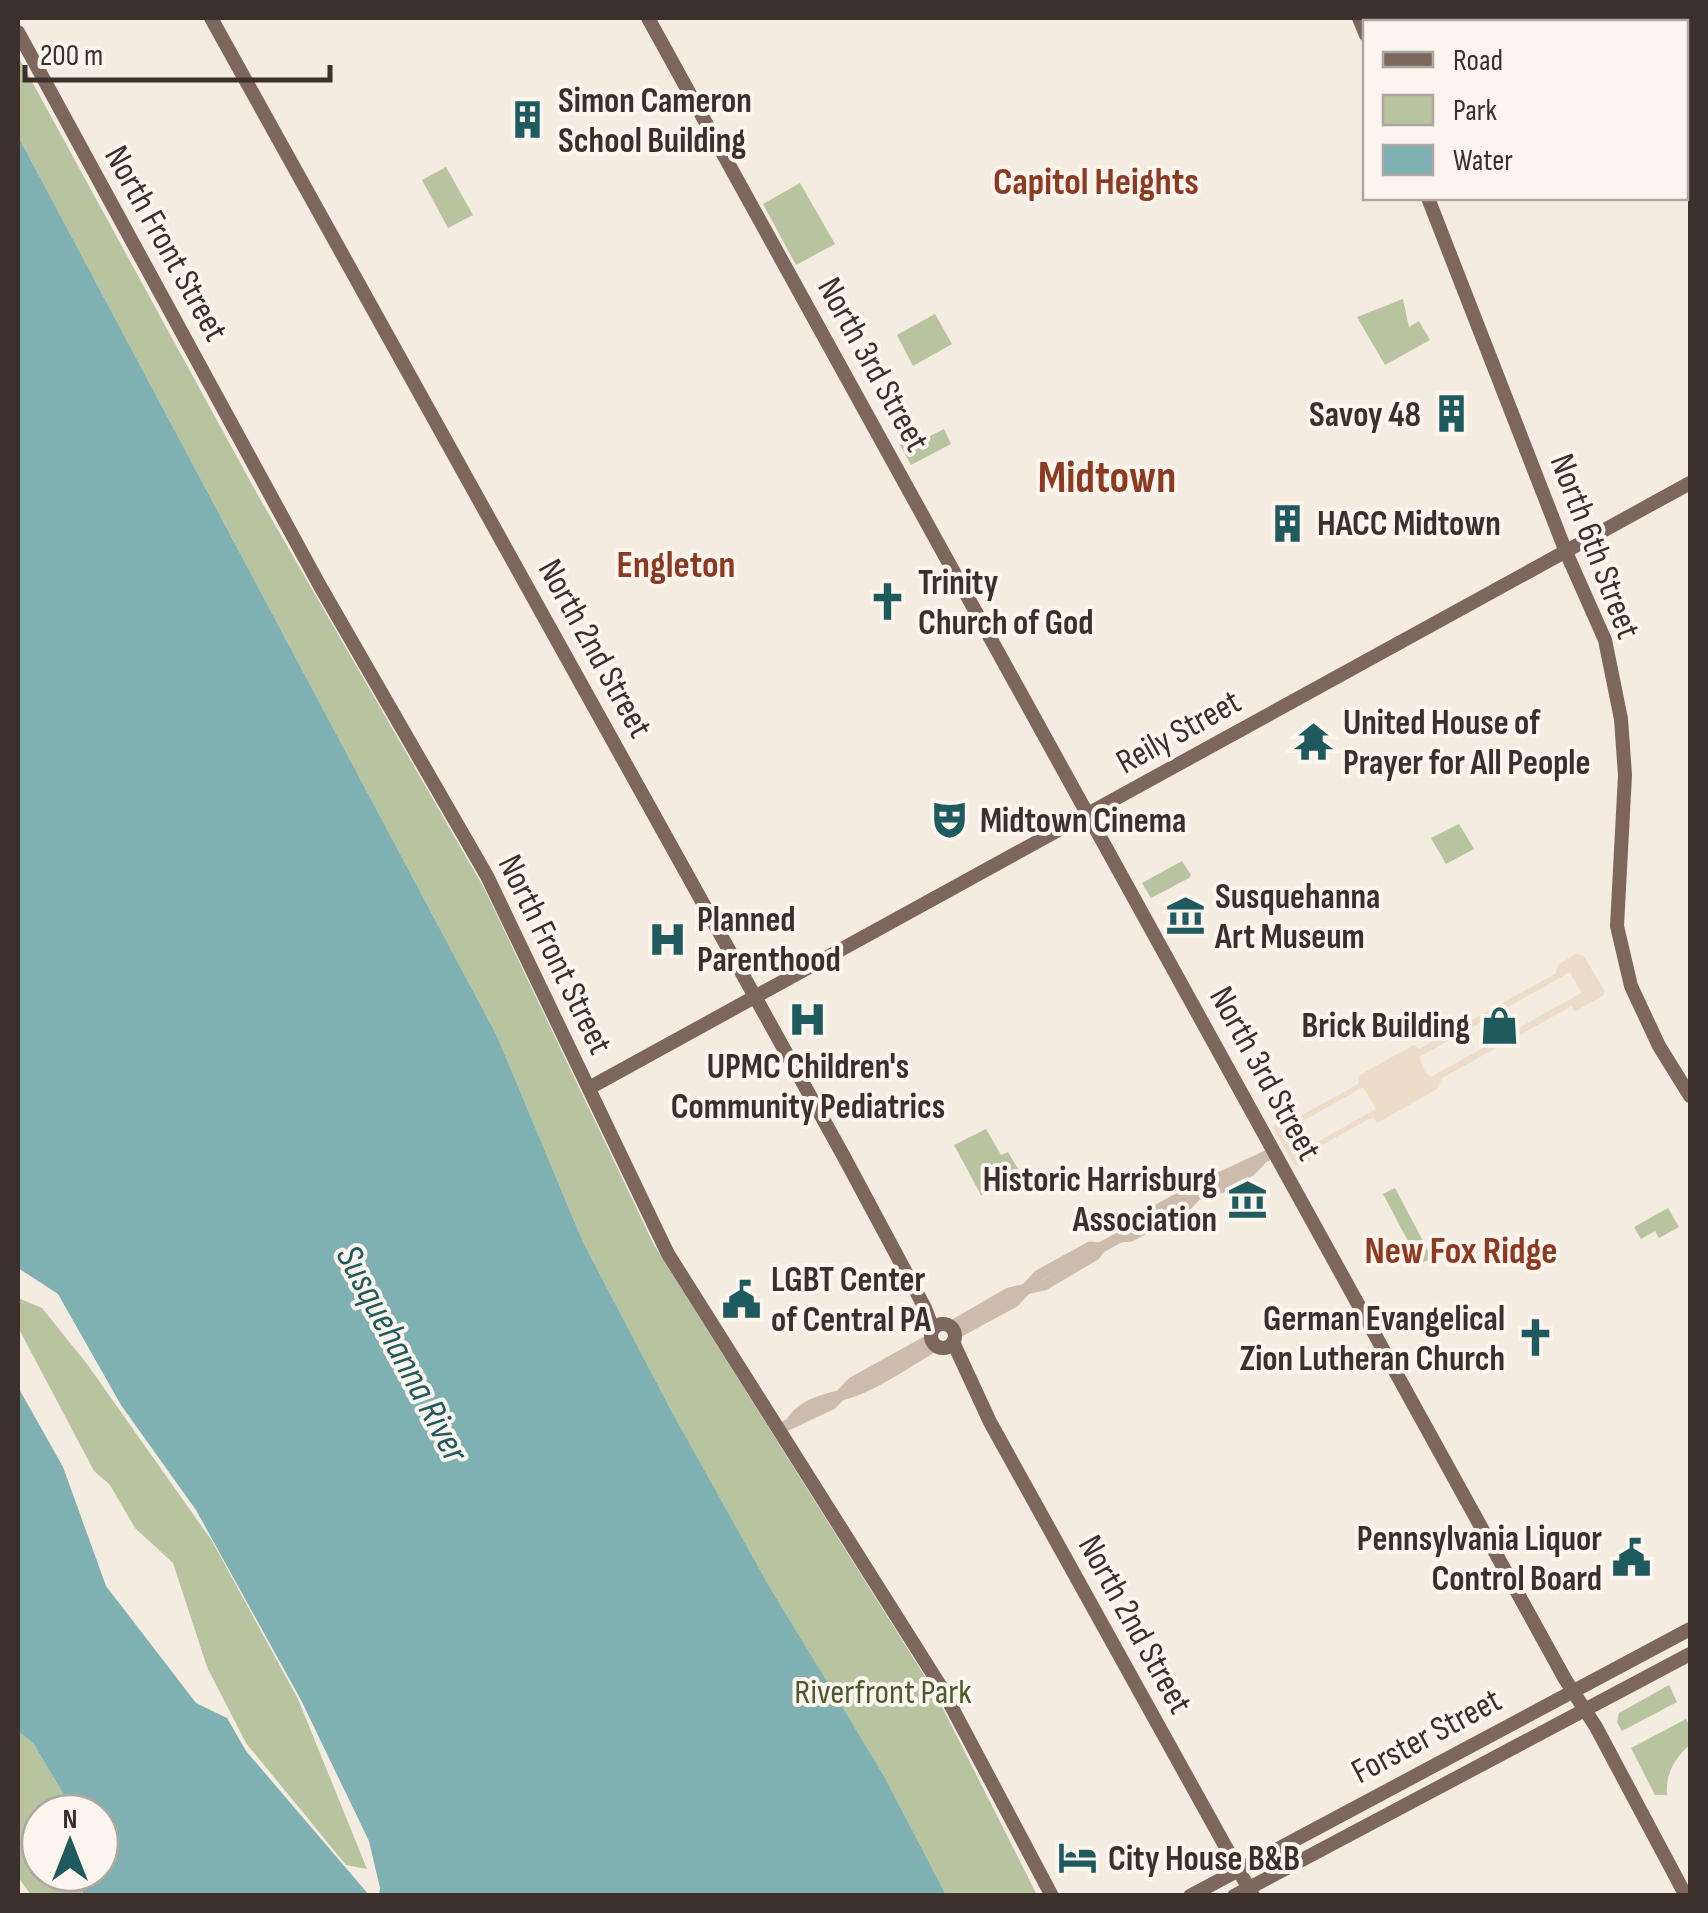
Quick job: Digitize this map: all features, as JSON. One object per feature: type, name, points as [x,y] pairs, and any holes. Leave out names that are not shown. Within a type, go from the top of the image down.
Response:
[{"type":"main road","name":"North 2nd Street","points":[[211,18],[1251,1892]]},
{"type":"main road","name":"North 3rd Street","points":[[648,18],[1088,814],[1269,1155],[1586,1710],[1686,1896]]},
{"type":"main road","name":"North Front Street","points":[[18,32],[320,586],[487,876],[668,1254],[785,1426],[942,1687],[1052,1896]]},
{"type":"main road","name":"North 6th Street","points":[[1429,200],[1566,552],[1605,640],[1621,718],[1625,775],[1618,926],[1628,973],[1659,1046],[1690,1096]]},
{"type":"main road","name":"Reily Street","points":[[588,1088],[1690,483]]},
{"type":"main road","name":"Forster Street","points":[[1190,1896],[1690,1629]]},
{"type":"main road","name":"Forster Street","points":[[1234,1896],[1251,1892],[1690,1654]]},
{"type":"street","points":[[785,1426],[796,1414],[826,1397],[843,1393],[853,1382],[1014,1302],[1038,1276],[1090,1247],[1100,1248],[1120,1237],[1125,1228],[1181,1197],[1196,1195],[1208,1183],[1244,1163],[1269,1155]]},
{"type":"green space","name":"Riverfront Park","points":[[18,56],[255,490],[484,888],[654,1245],[934,1691],[1037,1895],[946,1895],[884,1776],[766,1583],[583,1242],[497,1036],[18,136]]},
{"type":"green space","points":[[446,167],[473,215],[448,228],[422,180]]},
{"type":"green space","points":[[800,183],[835,244],[796,265],[763,204]]},
{"type":"green space","points":[[1403,299],[1409,327],[1419,321],[1430,340],[1385,365],[1357,317]]},
{"type":"green space","points":[[935,314],[952,344],[913,366],[897,335]]},
{"type":"green space","points":[[944,429],[951,444],[911,465],[900,445],[911,439],[914,444]]},
{"type":"green space","points":[[1459,824],[1474,849],[1446,864],[1431,838]]},
{"type":"green space","points":[[1182,861],[1189,878],[1151,898],[1142,883]]},
{"type":"green space","points":[[986,1129],[1001,1155],[1008,1152],[1021,1174],[981,1195],[954,1145]]},
{"type":"green space","points":[[1395,1188],[1432,1258],[1420,1264],[1383,1194]]},
{"type":"green space","points":[[1668,1208],[1679,1227],[1659,1238],[1655,1231],[1641,1239],[1634,1227]]},
{"type":"green space","points":[[18,1298],[42,1308],[87,1364],[212,1541],[298,1699],[367,1869],[346,1865],[246,1743],[207,1667],[173,1563],[135,1528],[110,1485],[94,1471],[20,1331]]},
{"type":"green space","points":[[1669,1685],[1677,1702],[1622,1731],[1617,1722],[1619,1713]]},
{"type":"green space","points":[[1686,1719],[1690,1745],[1672,1767],[1667,1795],[1655,1795],[1631,1748]]},
{"type":"green space","points":[[18,1731],[33,1743],[63,1793],[20,1793],[20,1880]]},
{"type":"green space","points":[[30,1893],[83,1895],[31,1895]]},
{"type":"shaded area","points":[[1576,954],[1583,955],[1604,995],[1574,1012],[1572,1006],[1442,1078],[1437,1089],[1377,1123],[1373,1117],[1313,1150],[1311,1160],[1294,1165],[1273,1128],[1276,1122],[1284,1118],[1290,1122],[1358,1084],[1360,1075],[1401,1052],[1414,1045],[1419,1049],[1555,974],[1559,964]],"holes":[[[1570,972],[1581,993],[1431,1077],[1425,1072],[1419,1057]],[[1363,1087],[1376,1109],[1294,1155],[1282,1133]]]},
{"type":"water","name":"Susquehanna River","points":[[18,136],[497,1036],[583,1242],[672,1412],[767,1583],[884,1776],[946,1895],[379,1895],[369,1841],[301,1700],[196,1510],[121,1405],[58,1294],[18,1268]]},
{"type":"water","points":[[18,1387],[63,1467],[106,1586],[196,1703],[227,1718],[246,1751],[369,1895],[83,1895],[120,1893],[120,1793],[63,1793],[33,1743],[18,1731]]},
{"type":"place","name":"Simon Cameron School Building","points":[[528,120]]},
{"type":"place","name":"Savoy 48","points":[[1451,414]]},
{"type":"place","name":"HACC Midtown","points":[[1287,523]]},
{"type":"place","name":"Trinity Church of God","points":[[888,602]]},
{"type":"place","name":"United House of Prayer for All People","points":[[1313,742]]},
{"type":"place","name":"Midtown Cinema","points":[[950,820]]},
{"type":"place","name":"Susquehanna Art Museum","points":[[1185,916]]},
{"type":"place","name":"Planned Parenthood","points":[[667,939]]},
{"type":"place","name":"UPMC Children's Community Pediatrics","points":[[808,1019]]},
{"type":"place","name":"Brick Building","points":[[1500,1025]]},
{"type":"place","name":"Historic Harrisburg Association","points":[[1247,1199]]},
{"type":"place","name":"LGBT Center of Central PA","points":[[741,1299]]},
{"type":"place","name":"German Evangelical Zion Lutheran Church","points":[[1535,1338]]},
{"type":"place","name":"Pennsylvania Liquor Control Board","points":[[1632,1558]]},
{"type":"place","name":"City House B&B","points":[[1078,1858]]},
{"type":"district","name":"Capitol Heights","points":[[1096,181]]},
{"type":"district","name":"Midtown","points":[[1107,476]]},
{"type":"district","name":"Engleton","points":[[676,564]]},
{"type":"district","name":"New Fox Ridge","points":[[1461,1250]]}]
